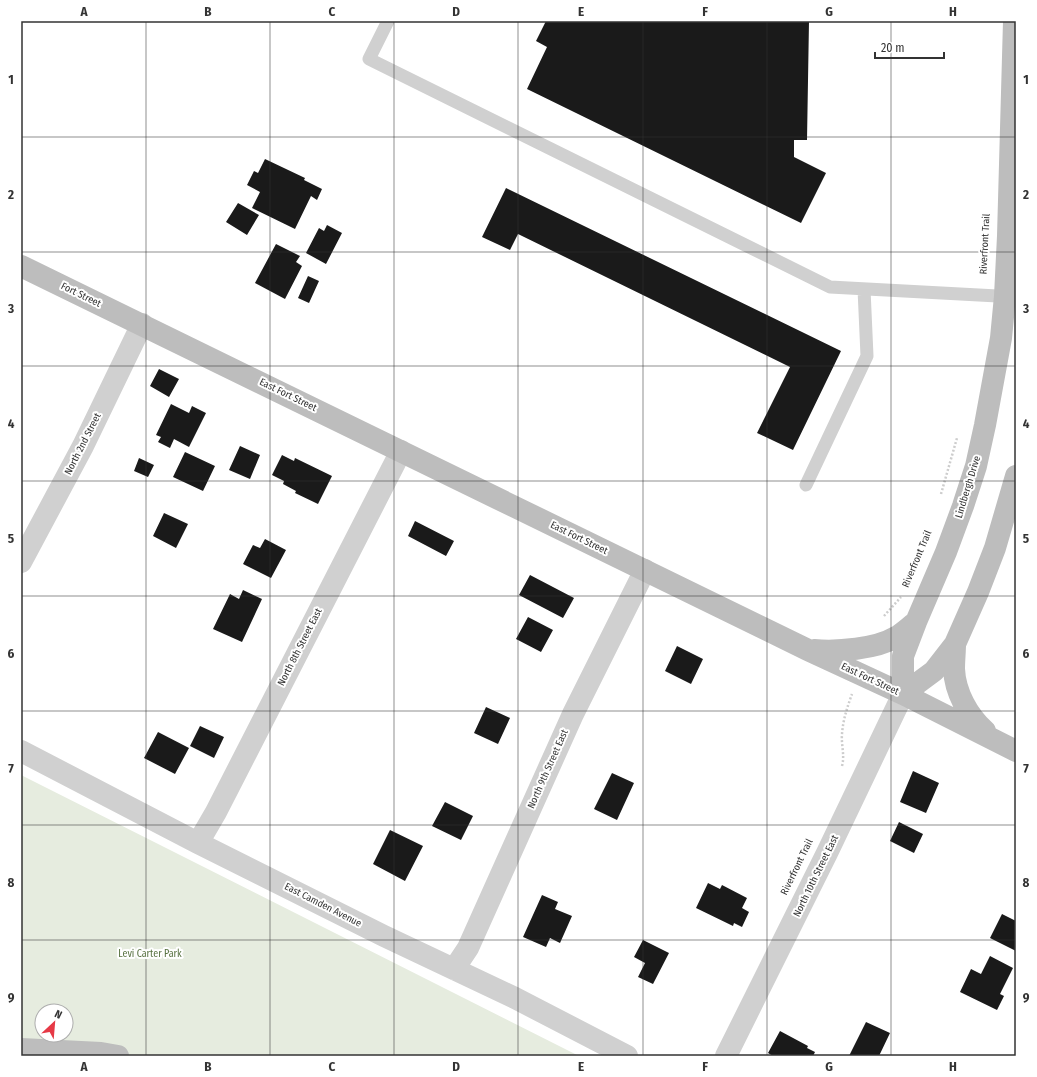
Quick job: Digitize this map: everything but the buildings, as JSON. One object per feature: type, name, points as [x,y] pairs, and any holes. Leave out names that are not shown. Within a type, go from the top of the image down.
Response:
[{"type":"street","name":"Lindbergh Drive","points":[[903,694],[903,656],[946,552],[976,466],[1001,338],[1011,297],[1014,21]]},
{"type":"street","name":"Fort Street","points":[[21,266],[142,324]]},
{"type":"street","name":"East Fort Street","points":[[142,324],[808,650],[903,694],[1008,747]]},
{"type":"street","name":"North 2nd Street","points":[[21,562],[83,446],[142,324]]},
{"type":"street","name":"North 8th Street East","points":[[198,843],[216,812],[400,451]]},
{"type":"street","points":[[903,694],[934,671],[955,644],[978,592],[995,548],[1014,489]]},
{"type":"street","name":"North 9th Street East","points":[[454,969],[468,948],[573,714],[645,570]]},
{"type":"street","points":[[808,650],[850,650],[872,646],[894,638],[916,622]]},
{"type":"street","points":[[955,644],[954,670],[959,691],[966,709],[979,726],[1008,747]]},
{"type":"street","name":"North 10th Street East","points":[[726,1056],[827,854],[903,694]]},
{"type":"street","name":"East Camden Avenue","points":[[21,751],[198,843],[384,936],[515,998],[627,1056]]},
{"type":"street","points":[[21,1049],[86,1052],[118,1056]]},
{"type":"lane","points":[[388,21],[369,59],[830,287],[1011,297]]},
{"type":"lane","points":[[806,485],[867,356],[864,289]]},
{"type":"path","points":[[940,498],[958,434]]},
{"type":"path","name":"Riverfront Trail","points":[[872,646],[879,623],[903,593]]},
{"type":"path","points":[[842,768],[844,760],[842,735],[845,714],[860,675]]},
{"type":"green space","name":"Levi Carter Park","points":[[21,775],[579,1056],[21,1056]]}]
